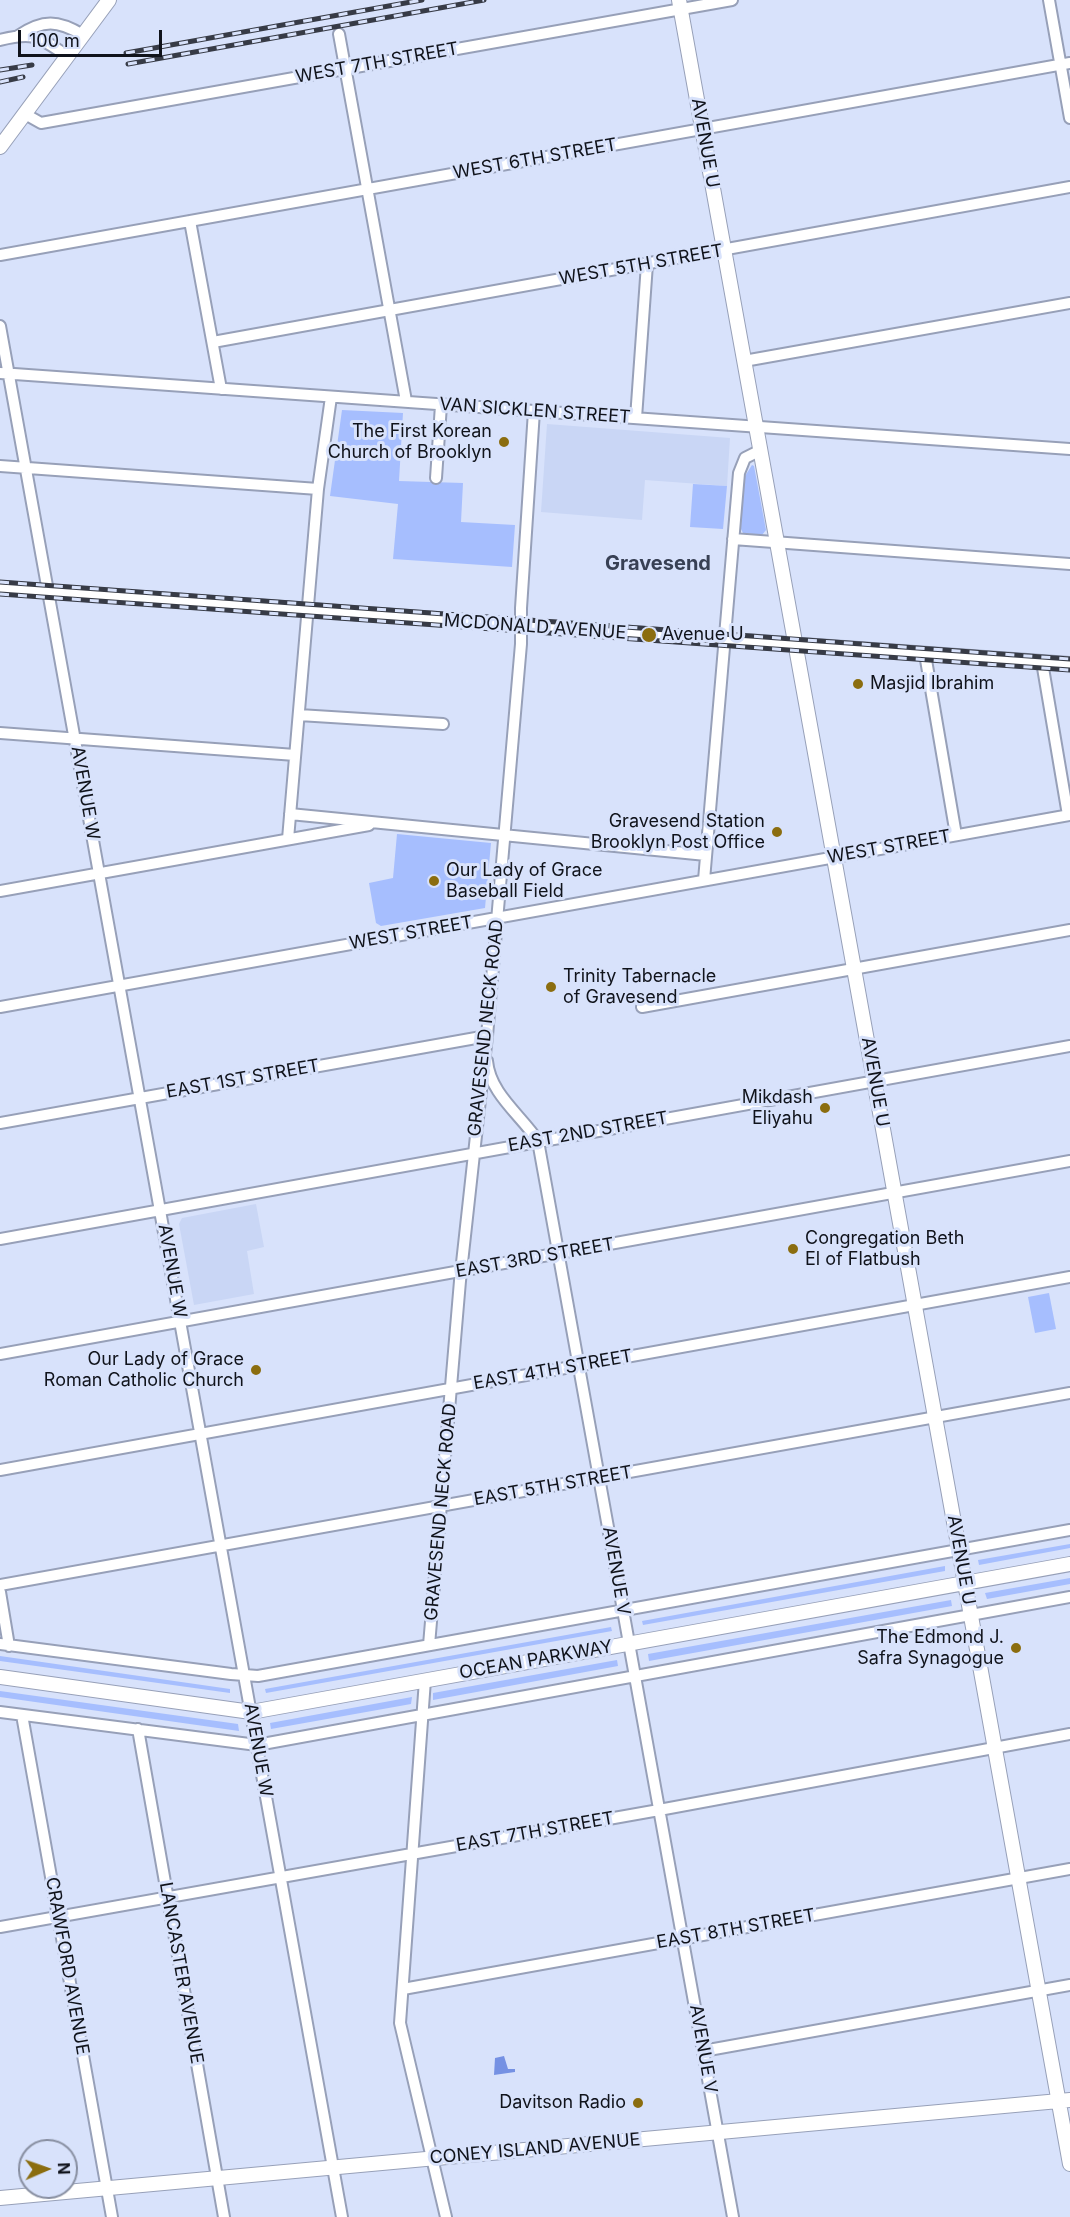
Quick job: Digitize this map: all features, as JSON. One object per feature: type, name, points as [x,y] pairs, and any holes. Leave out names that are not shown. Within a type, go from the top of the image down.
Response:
[{"type":"main road","points":[[0,147],[109,0]]},
{"type":"main road","name":"AVENUE U","points":[[680,5],[1018,1878],[1039,1990],[1064,2101],[1070,2164]]},
{"type":"main road","name":"MCDONALD AVENUE","points":[[0,588],[1070,664]]},
{"type":"main road","name":"OCEAN PARKWAY","points":[[0,1677],[251,1712],[1070,1564]]},
{"type":"main road","name":"CONEY ISLAND AVENUE","points":[[0,2198],[1064,2101]]},
{"type":"street","name":"WEST 7TH STREET","points":[[25,114],[41,123],[346,69],[680,5],[732,0]]},
{"type":"street","points":[[1049,0],[1065,64],[1070,118]]},
{"type":"street","points":[[18,36],[30,28],[52,23],[67,26],[83,35]]},
{"type":"street","points":[[339,34],[406,401]]},
{"type":"street","points":[[0,40],[18,36],[39,37],[68,56]]},
{"type":"street","name":"WEST 6TH STREET","points":[[0,255],[1065,64]]},
{"type":"street","name":"WEST 5TH STREET","points":[[213,342],[1070,187]]},
{"type":"street","points":[[190,221],[221,389]]},
{"type":"street","points":[[636,418],[647,264]]},
{"type":"street","points":[[744,361],[1070,303]]},
{"type":"street","name":"AVENUE W","points":[[0,326],[4,373],[26,468],[49,591],[342,2217]]},
{"type":"street","name":"VAN SICKLEN STREET","points":[[4,373],[1070,450]]},
{"type":"street","points":[[288,840],[318,489],[331,397]]},
{"type":"street","points":[[436,478],[441,405]]},
{"type":"street","name":"GRAVESEND NECK ROAD","points":[[429,1645],[461,1272],[486,1041],[521,644],[520,608],[534,411]]},
{"type":"street","points":[[704,880],[739,473],[745,458],[761,450]]},
{"type":"street","points":[[0,466],[318,489]]},
{"type":"street","points":[[733,539],[1070,564]]},
{"type":"street","points":[[926,654],[956,835]]},
{"type":"street","points":[[1042,662],[1069,815]]},
{"type":"street","points":[[298,715],[443,724]]},
{"type":"street","points":[[0,733],[296,755]]},
{"type":"street","points":[[290,814],[706,855]]},
{"type":"street","name":"WEST STREET","points":[[0,1007],[1069,815]]},
{"type":"street","points":[[0,891],[383,822]]},
{"type":"street","points":[[642,1007],[1070,930]]},
{"type":"street","name":"EAST 1ST STREET","points":[[0,1123],[140,1097],[486,1041]]},
{"type":"street","name":"AVENUE V","points":[[486,1041],[488,1072],[492,1083],[538,1141],[733,2217]]},
{"type":"street","name":"EAST 2ND STREET","points":[[0,1239],[1070,1046]]},
{"type":"street","name":"EAST 3RD STREET","points":[[0,1354],[1070,1161]]},
{"type":"street","name":"EAST 4TH STREET","points":[[0,1470],[1070,1277]]},
{"type":"street","name":"EAST 5TH STREET","points":[[0,1585],[1070,1393]]},
{"type":"street","name":"OCEAN PARKWAY","points":[[4,1645],[258,1676],[1070,1530]]},
{"type":"street","points":[[0,1592],[4,1645]]},
{"type":"street","name":"OCEAN PARKWAY","points":[[0,1712],[257,1745],[1070,1597]]},
{"type":"street","points":[[425,1680],[400,2023],[446,2217]]},
{"type":"street","name":"CRAWFORD AVENUE","points":[[22,1715],[112,2217]]},
{"type":"street","name":"LANCASTER AVENUE","points":[[138,1729],[224,2217]]},
{"type":"street","name":"EAST 7TH STREET","points":[[0,1927],[659,1810],[1070,1734]]},
{"type":"street","name":"EAST 8TH STREET","points":[[403,1989],[1070,1869]]},
{"type":"street","points":[[703,2051],[1070,1985]]},
{"type":"shaded area","points":[[342,410],[403,413],[399,481],[463,483],[461,522],[515,525],[512,567],[393,559],[398,504],[330,496]]},
{"type":"shaded area","points":[[547,424],[730,438],[727,486],[645,480],[642,520],[541,512]]},
{"type":"shaded area","points":[[752,465],[766,530],[762,535],[743,533],[740,527],[745,476]]},
{"type":"shaded area","points":[[693,484],[727,486],[723,529],[690,527]]},
{"type":"shaded area","name":"Our Lady of Grace Baseball Field","points":[[397,834],[491,843],[485,908],[381,926],[376,923],[369,883],[393,878]]},
{"type":"shaded area","points":[[256,1204],[264,1247],[247,1251],[254,1294],[194,1305],[179,1224],[182,1218]]},
{"type":"shaded area","points":[[1049,1293],[1056,1329],[1035,1333],[1028,1297]]},
{"type":"shaded area","points":[[1070,1544],[1070,1548],[979,1565],[978,1560]]},
{"type":"shaded area","points":[[945,1566],[945,1571],[643,1625],[642,1621]]},
{"type":"shaded area","points":[[1070,1578],[1070,1584],[987,1599],[985,1593]]},
{"type":"shaded area","points":[[951,1600],[952,1606],[649,1661],[648,1654]]},
{"type":"shaded area","points":[[611,1627],[612,1631],[266,1693],[265,1689]]},
{"type":"shaded area","points":[[0,1656],[230,1689],[230,1693],[0,1661]]},
{"type":"shaded area","points":[[617,1660],[618,1666],[433,1700],[433,1693]]},
{"type":"shaded area","points":[[0,1691],[238,1724],[239,1731],[0,1697]]},
{"type":"shaded area","points":[[412,1697],[411,1704],[271,1729],[270,1723]]},
{"type":"shaded area","points":[[504,2056],[508,2069],[515,2069],[515,2072],[494,2075],[495,2058]]},
{"type":"railway","points":[[126,53],[422,0]]},
{"type":"railway","points":[[128,64],[484,0]]},
{"type":"railway","points":[[0,70],[32,65]]},
{"type":"railway","points":[[0,82],[23,77]]},
{"type":"railway","points":[[0,582],[1070,659]]},
{"type":"railway","points":[[0,594],[1070,670]]},
{"type":"place","name":"The First Korean Church of Brooklyn","points":[[504,442]]},
{"type":"place","name":"Avenue U","points":[[649,635]]},
{"type":"place","name":"Masjid Ibrahim","points":[[858,684]]},
{"type":"place","name":"Gravesend Station Brooklyn Post Office","points":[[777,832]]},
{"type":"place","name":"Our Lady of Grace Baseball Field","points":[[434,881]]},
{"type":"place","name":"Trinity Tabernacle of Gravesend","points":[[551,987]]},
{"type":"place","name":"Mikdash Eliyahu","points":[[825,1108]]},
{"type":"place","name":"Congregation Beth El of Flatbush","points":[[793,1249]]},
{"type":"place","name":"Our Lady of Grace Roman Catholic Church","points":[[256,1370]]},
{"type":"place","name":"The Edmond J. Safra Synagogue","points":[[1016,1648]]},
{"type":"place","name":"Davitson Radio","points":[[638,2103]]},
{"type":"district","name":"Gravesend","points":[[658,564]]}]
